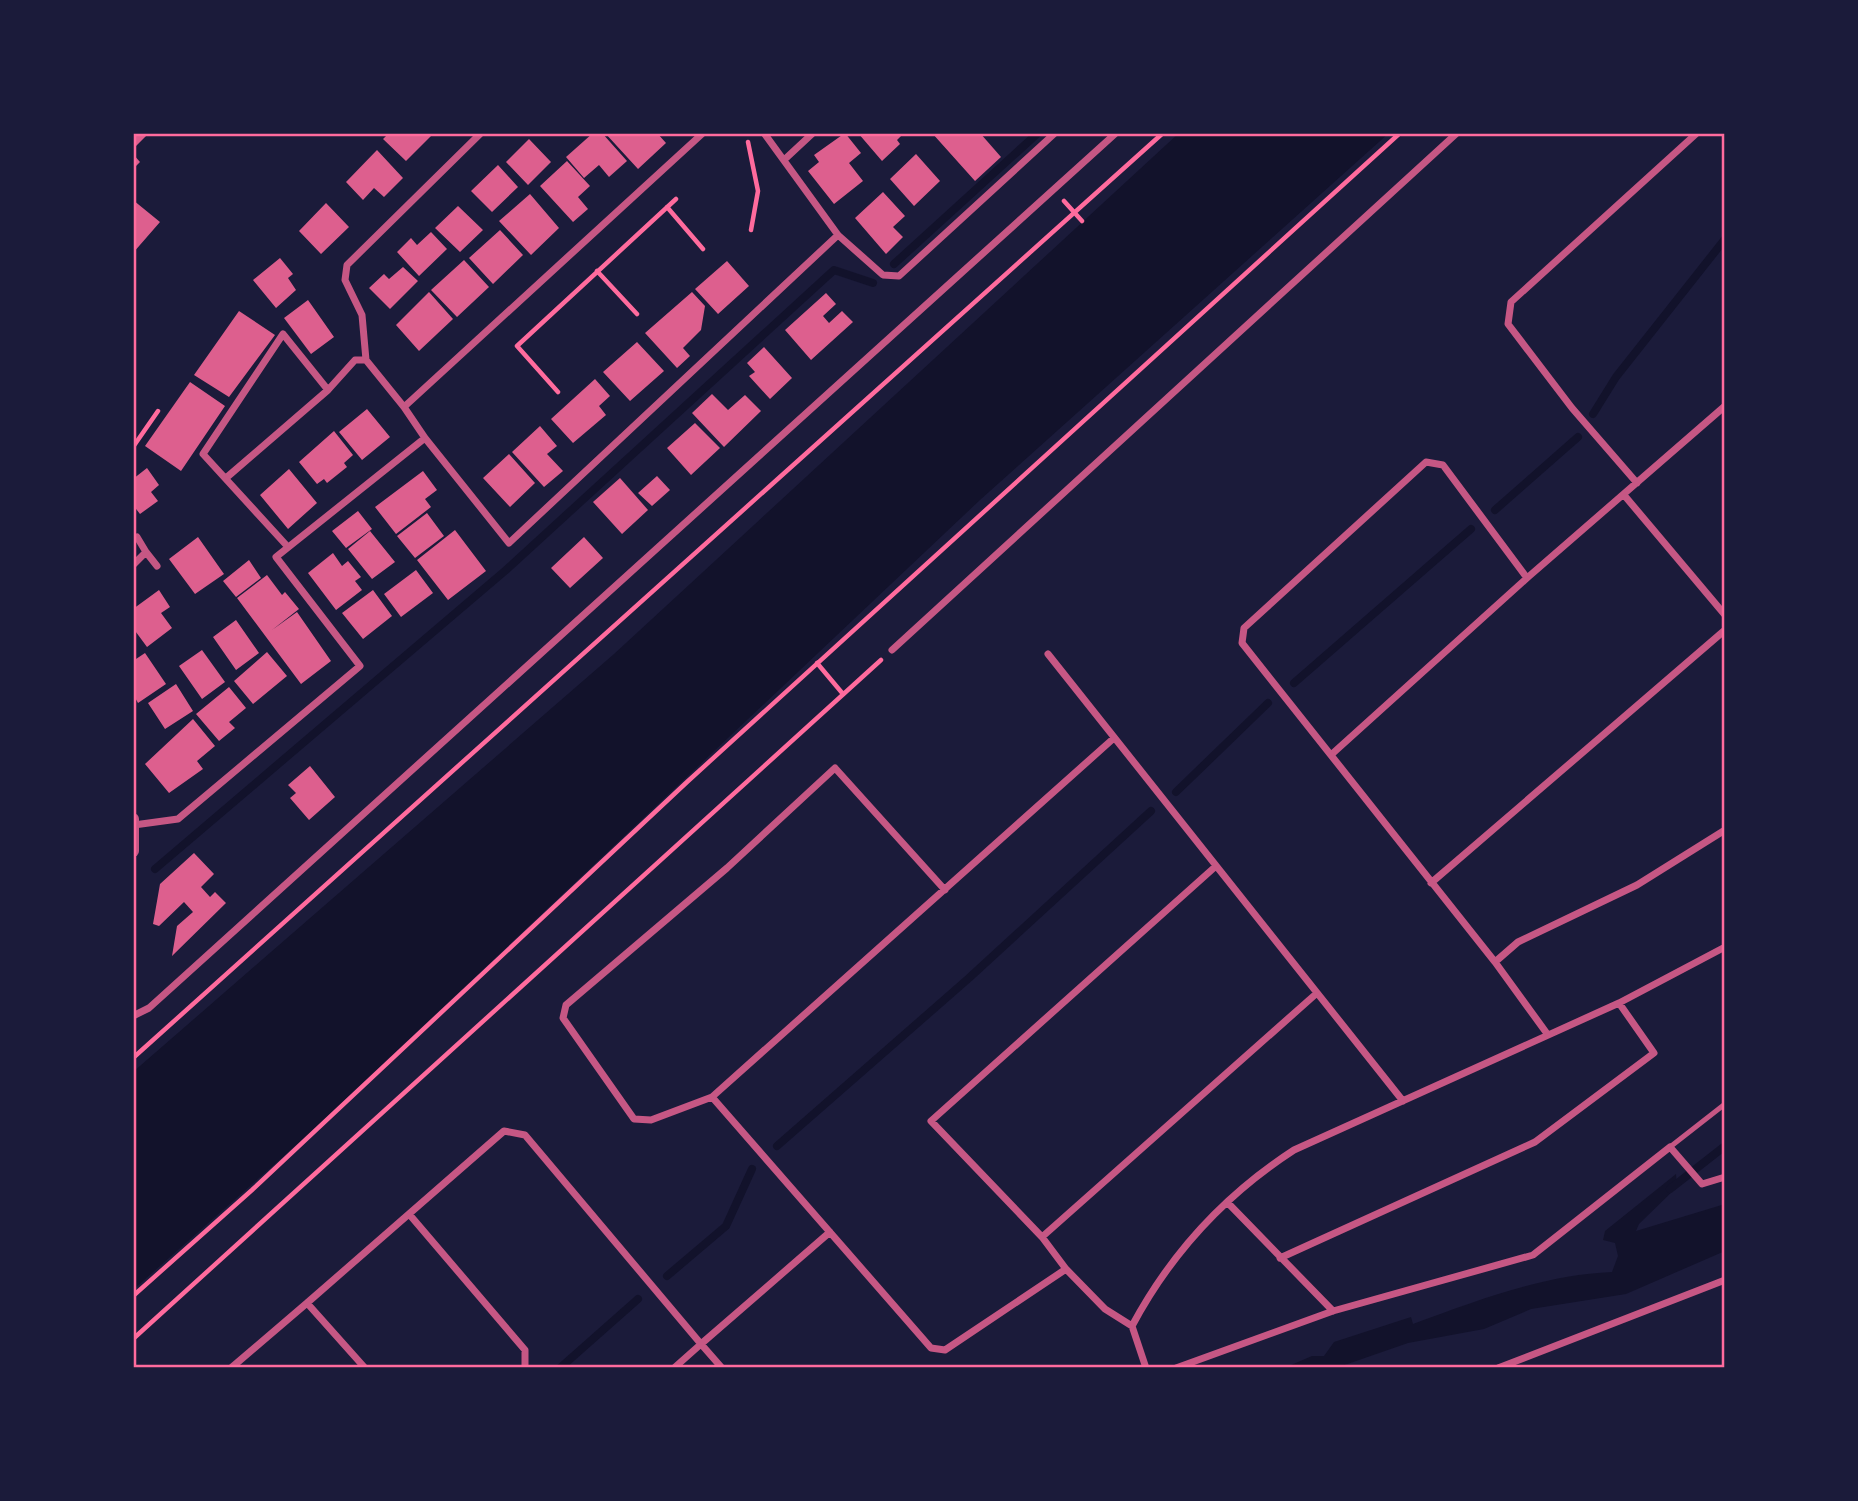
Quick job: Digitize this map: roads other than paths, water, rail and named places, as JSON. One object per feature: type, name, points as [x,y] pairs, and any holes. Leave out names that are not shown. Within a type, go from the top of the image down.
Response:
[{"type":"street","points":[[481,133],[347,265],[345,281],[362,315],[366,360],[509,543],[838,235]]},
{"type":"street","points":[[404,407],[703,133]]},
{"type":"street","points":[[764,133],[838,235],[883,275],[899,276],[1055,133]]},
{"type":"street","points":[[784,160],[813,133]]},
{"type":"street","points":[[133,1016],[160,998],[1116,133]]},
{"type":"street","points":[[892,650],[1457,133]]},
{"type":"street","points":[[1637,483],[1572,408],[1508,324],[1511,302],[1698,133]]},
{"type":"street","points":[[288,547],[203,454],[283,334],[328,390]]},
{"type":"street","points":[[226,478],[328,390],[355,360],[366,360]]},
{"type":"street","points":[[1332,754],[1527,578],[1725,406]]},
{"type":"street","points":[[134,825],[178,819],[360,666],[275,557],[425,438]]},
{"type":"street","points":[[1527,578],[1443,465],[1426,462],[1244,628],[1242,643],[1495,962],[1548,1035]]},
{"type":"street","points":[[1624,495],[1725,615]]},
{"type":"street","points":[[137,537],[157,566]]},
{"type":"street","points":[[133,565],[146,552]]},
{"type":"street","points":[[1432,883],[1725,630]]},
{"type":"street","points":[[1048,654],[1404,1101]]},
{"type":"street","points":[[945,890],[835,768],[727,868],[566,1005],[563,1018],[634,1119],[651,1119],[712,1097],[945,890],[1114,738]]},
{"type":"street","points":[[133,819],[133,851]]},
{"type":"street","points":[[1495,962],[1518,942],[1637,885],[1725,830]]},
{"type":"street","points":[[1146,1368],[1132,1326],[1105,1309],[1066,1269],[1042,1237],[931,1121],[1216,866]]},
{"type":"street","points":[[1132,1326],[1155,1283],[1190,1240],[1253,1177],[1294,1150],[1619,1003],[1725,947]]},
{"type":"street","points":[[1042,1237],[1317,993]]},
{"type":"street","points":[[1280,1258],[1535,1142],[1643,1062],[1654,1053],[1619,1003]]},
{"type":"street","points":[[712,1097],[931,1348],[945,1350],[1066,1269]]},
{"type":"street","points":[[231,1368],[504,1131],[525,1135],[722,1368]]},
{"type":"street","points":[[1176,1368],[1333,1311],[1532,1255],[1670,1147],[1702,1184],[1725,1177]]},
{"type":"street","points":[[1227,1202],[1333,1311]]},
{"type":"street","points":[[410,1214],[525,1350],[525,1368]]},
{"type":"street","points":[[674,1368],[830,1233]]},
{"type":"street","points":[[1498,1368],[1725,1280]]},
{"type":"street","points":[[307,1303],[365,1368]]},
{"type":"lane","points":[[1670,1147],[1725,1104]]},
{"type":"waterway","points":[[894,264],[1038,133]]},
{"type":"waterway","points":[[1593,414],[1616,377],[1725,239]]},
{"type":"waterway","points":[[155,869],[506,570],[834,270],[873,283]]},
{"type":"waterway","points":[[1495,510],[1578,437]]},
{"type":"waterway","points":[[1294,683],[1471,529]]},
{"type":"waterway","points":[[1176,792],[1268,703]]},
{"type":"waterway","points":[[777,1146],[969,978],[1151,811]]},
{"type":"waterway","points":[[1670,1189],[1725,1146]]},
{"type":"waterway","points":[[667,1276],[726,1226],[752,1169]]},
{"type":"waterway","points":[[560,1368],[638,1299]]}]
